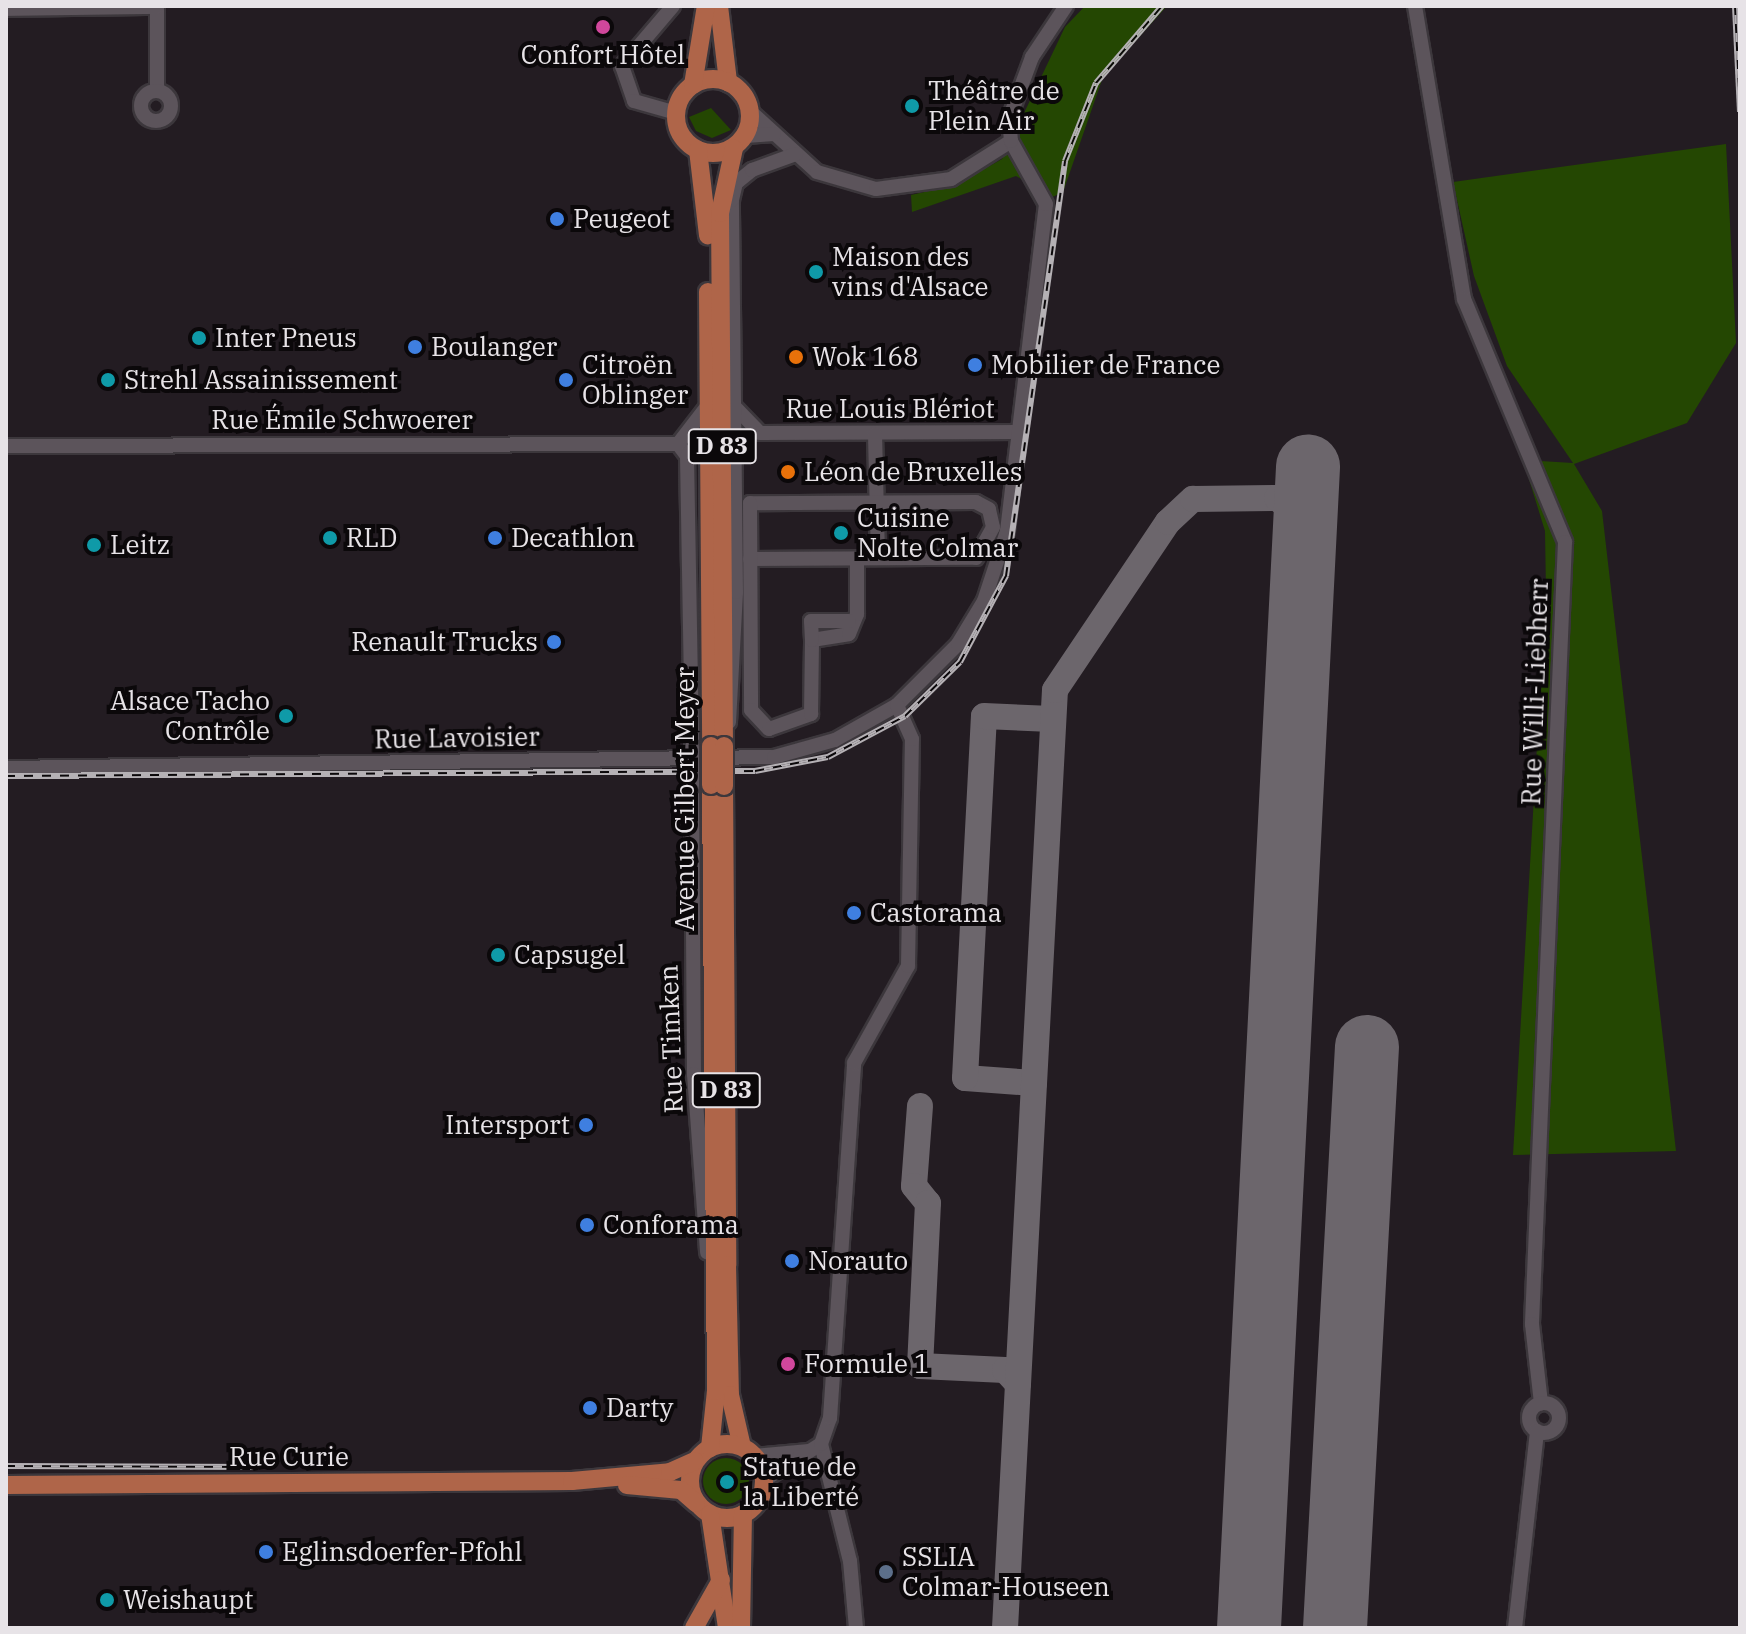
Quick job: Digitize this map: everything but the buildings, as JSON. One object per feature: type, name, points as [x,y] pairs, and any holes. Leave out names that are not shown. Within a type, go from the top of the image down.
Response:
[{"type":"main road","points":[[676,113],[693,85],[706,6]]},
{"type":"main road","points":[[719,6],[728,82],[751,112]]},
{"type":"main road","points":[[693,85],[728,82]]},
{"type":"main road","name":"Avenue Gilbert Meyer","points":[[709,747],[720,213],[751,112]]},
{"type":"main road","name":"Avenue Gilbert Meyer","points":[[676,113],[681,135],[698,150],[708,214],[709,747],[718,786],[730,1395],[748,1451]]},
{"type":"main road","points":[[698,150],[740,142]]},
{"type":"main road","name":"Avenue Gilbert Meyer","points":[[710,1448],[718,786]]},
{"type":"main road","points":[[727,1628],[723,1573],[704,1510],[689,1484],[695,1461],[710,1448],[748,1451],[764,1480],[758,1500],[743,1514],[741,1628]]},
{"type":"main road","name":"Rue Curie","points":[[572,1481],[670,1472],[695,1461]]},
{"type":"main road","name":"Rue Curie","points":[[6,1485],[572,1481],[672,1488],[704,1510]]},
{"type":"main road","points":[[704,1510],[743,1514]]},
{"type":"main road","points":[[694,1628],[723,1573]]},
{"type":"street","points":[[6,9],[157,6],[157,91]]},
{"type":"street","points":[[673,6],[622,66],[634,101],[676,113]]},
{"type":"street","points":[[751,112],[796,154],[834,179],[902,189],[951,179],[1011,141],[1009,119],[1032,57],[1066,6]]},
{"type":"street","name":"Rue Willi-Liebherr","points":[[1415,6],[1464,299],[1565,542],[1532,1324],[1541,1403]]},
{"type":"street","points":[[740,142],[774,134]]},
{"type":"street","name":"Rue Lavoisier","points":[[6,768],[774,757],[835,740],[897,705],[958,644],[984,601],[1007,531],[1046,204],[1011,141]]},
{"type":"street","name":"Avenue Gilbert Meyer","points":[[709,747],[733,704],[736,183],[796,154]]},
{"type":"street","points":[[678,444],[709,404]]},
{"type":"street","points":[[733,405],[760,433],[734,459]]},
{"type":"street","name":"Rue Louis Blériot","points":[[760,433],[1020,432]]},
{"type":"street","points":[[875,434],[878,558]]},
{"type":"street","name":"Rue Timken","points":[[678,444],[687,456],[709,747],[692,786],[694,1074],[714,1299]]},
{"type":"street","name":"Rue Émile Schwoerer","points":[[6,446],[678,444]]},
{"type":"street","points":[[750,559],[976,558],[993,527],[989,509],[976,502],[750,503],[750,559],[751,710],[757,724],[769,729],[811,714],[811,621],[849,621],[857,614],[857,559]]},
{"type":"street","points":[[735,537],[750,559]]},
{"type":"street","points":[[736,592],[750,559]]},
{"type":"street","points":[[856,1628],[850,1561],[825,1476],[812,1451],[839,1331],[854,1063],[908,966],[912,739],[897,705]]},
{"type":"street","name":"Rue Willi-Liebherr","points":[[1537,1431],[1550,1431],[1558,1420],[1554,1407],[1541,1403]]},
{"type":"street","name":"Rue Willi-Liebherr","points":[[1515,1628],[1537,1431],[1530,1413],[1541,1403]]},
{"type":"street","points":[[748,1451],[812,1451]]},
{"type":"street","points":[[812,1451],[825,1476]]},
{"type":"street","points":[[764,1480],[812,1451]]},
{"type":"green space","points":[[1085,6],[1167,6],[1103,77],[1063,192],[1038,204],[1032,185],[1016,176],[912,212],[911,195],[956,185],[1002,159],[1065,27]]},
{"type":"green space","points":[[711,108],[731,130],[712,138],[696,131],[689,117]]},
{"type":"green space","points":[[1726,144],[1736,343],[1687,423],[1574,464],[1602,511],[1676,1151],[1513,1155],[1546,592],[1545,531],[1523,460],[1573,463],[1507,366],[1474,276],[1453,182]]},
{"type":"green space","points":[[726,1458],[742,1465],[749,1481],[742,1497],[726,1504],[710,1497],[703,1481],[710,1465]]},
{"type":"taxiway","points":[[1005,1628],[1055,690],[1168,522],[1193,499],[1277,498],[1297,514],[1305,541]]},
{"type":"taxiway","points":[[1034,1083],[965,1078],[984,716],[1052,719]]},
{"type":"taxiway","points":[[920,1106],[914,1186],[928,1203],[920,1366],[1005,1370],[1018,1384]]},
{"type":"runway","points":[[1249,1628],[1308,466]]},
{"type":"runway","points":[[1335,1628],[1367,1047]]},
{"type":"railway","points":[[6,776],[755,771],[828,757],[905,716],[960,662],[1006,576],[1065,161],[1096,83],[1162,6]]},
{"type":"railway","points":[[1735,6],[1740,112]]},
{"type":"railway","points":[[6,1466],[259,1467]]},
{"type":"place","name":"Confort Hôtel","points":[[603,27]]},
{"type":"place","name":"Théâtre de Plein Air","points":[[912,106]]},
{"type":"place","name":"Peugeot","points":[[557,219]]},
{"type":"place","name":"Maison des vins d'Alsace","points":[[816,272]]},
{"type":"place","name":"Inter Pneus","points":[[199,338]]},
{"type":"place","name":"Boulanger","points":[[415,347]]},
{"type":"place","name":"Wok 168","points":[[796,357]]},
{"type":"place","name":"Mobilier de France","points":[[975,365]]},
{"type":"place","name":"Strehl Assainissement","points":[[108,380]]},
{"type":"place","name":"Citroën Oblinger","points":[[566,380]]},
{"type":"place","name":"Léon de Bruxelles","points":[[788,472]]},
{"type":"place","name":"Cuisine Nolte Colmar","points":[[841,533]]},
{"type":"place","name":"RLD","points":[[330,538]]},
{"type":"place","name":"Decathlon","points":[[495,538]]},
{"type":"place","name":"Leitz","points":[[94,545]]},
{"type":"place","name":"Renault Trucks","points":[[554,642]]},
{"type":"place","name":"Alsace Tacho Contrôle","points":[[286,716]]},
{"type":"place","name":"Castorama","points":[[854,913]]},
{"type":"place","name":"Capsugel","points":[[498,955]]},
{"type":"place","name":"Intersport","points":[[586,1125]]},
{"type":"place","name":"Conforama","points":[[587,1225]]},
{"type":"place","name":"Norauto","points":[[792,1261]]},
{"type":"place","name":"Formule 1","points":[[788,1364]]},
{"type":"place","name":"Darty","points":[[590,1408]]},
{"type":"place","name":"Statue de la Liberté","points":[[727,1482]]},
{"type":"place","name":"Eglinsdoerfer-Pfohl","points":[[266,1552]]},
{"type":"place","name":"SSLIA Colmar-Houseen","points":[[886,1572]]},
{"type":"place","name":"Weishaupt","points":[[107,1600]]}]
